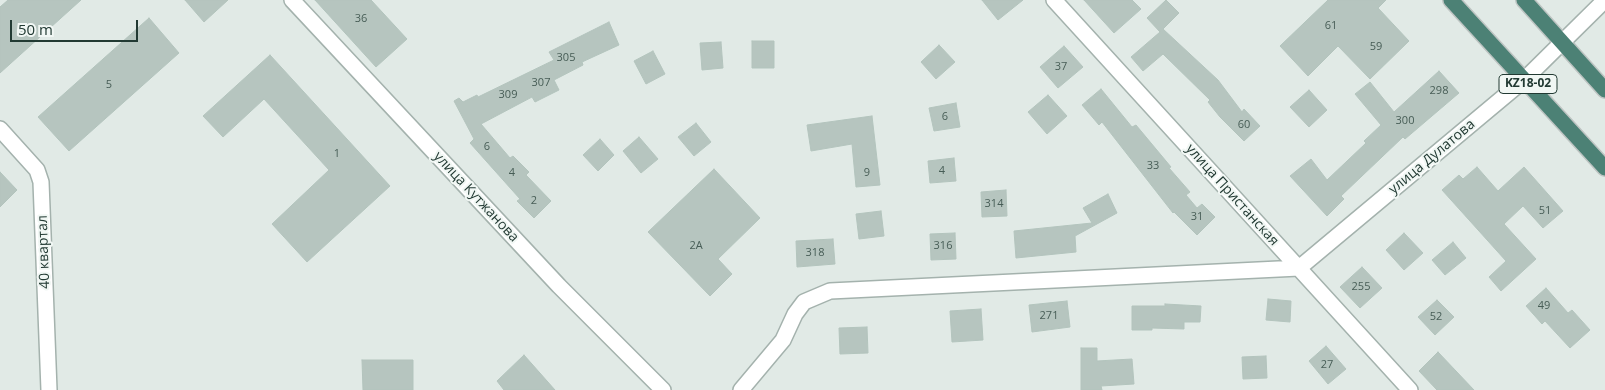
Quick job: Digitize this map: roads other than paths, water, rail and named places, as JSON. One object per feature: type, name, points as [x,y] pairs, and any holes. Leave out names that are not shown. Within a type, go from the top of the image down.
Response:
[{"type":"highway","name":"KZ18-02","points":[[1451,0],[1605,168]]},
{"type":"highway","points":[[1524,0],[1605,90]]},
{"type":"street","name":"улица Кутжанова","points":[[292,0],[559,286],[663,390]]},
{"type":"street","name":"улица Пристанская","points":[[1054,0],[1410,390]]},
{"type":"street","name":"улица Дулатова","points":[[1299,268],[1524,80],[1561,41],[1605,0]]},
{"type":"street","name":"40 квартал","points":[[0,129],[37,170],[41,182],[49,390]]},
{"type":"street","points":[[741,390],[783,340],[795,314],[804,302],[830,291],[1299,268]]}]
